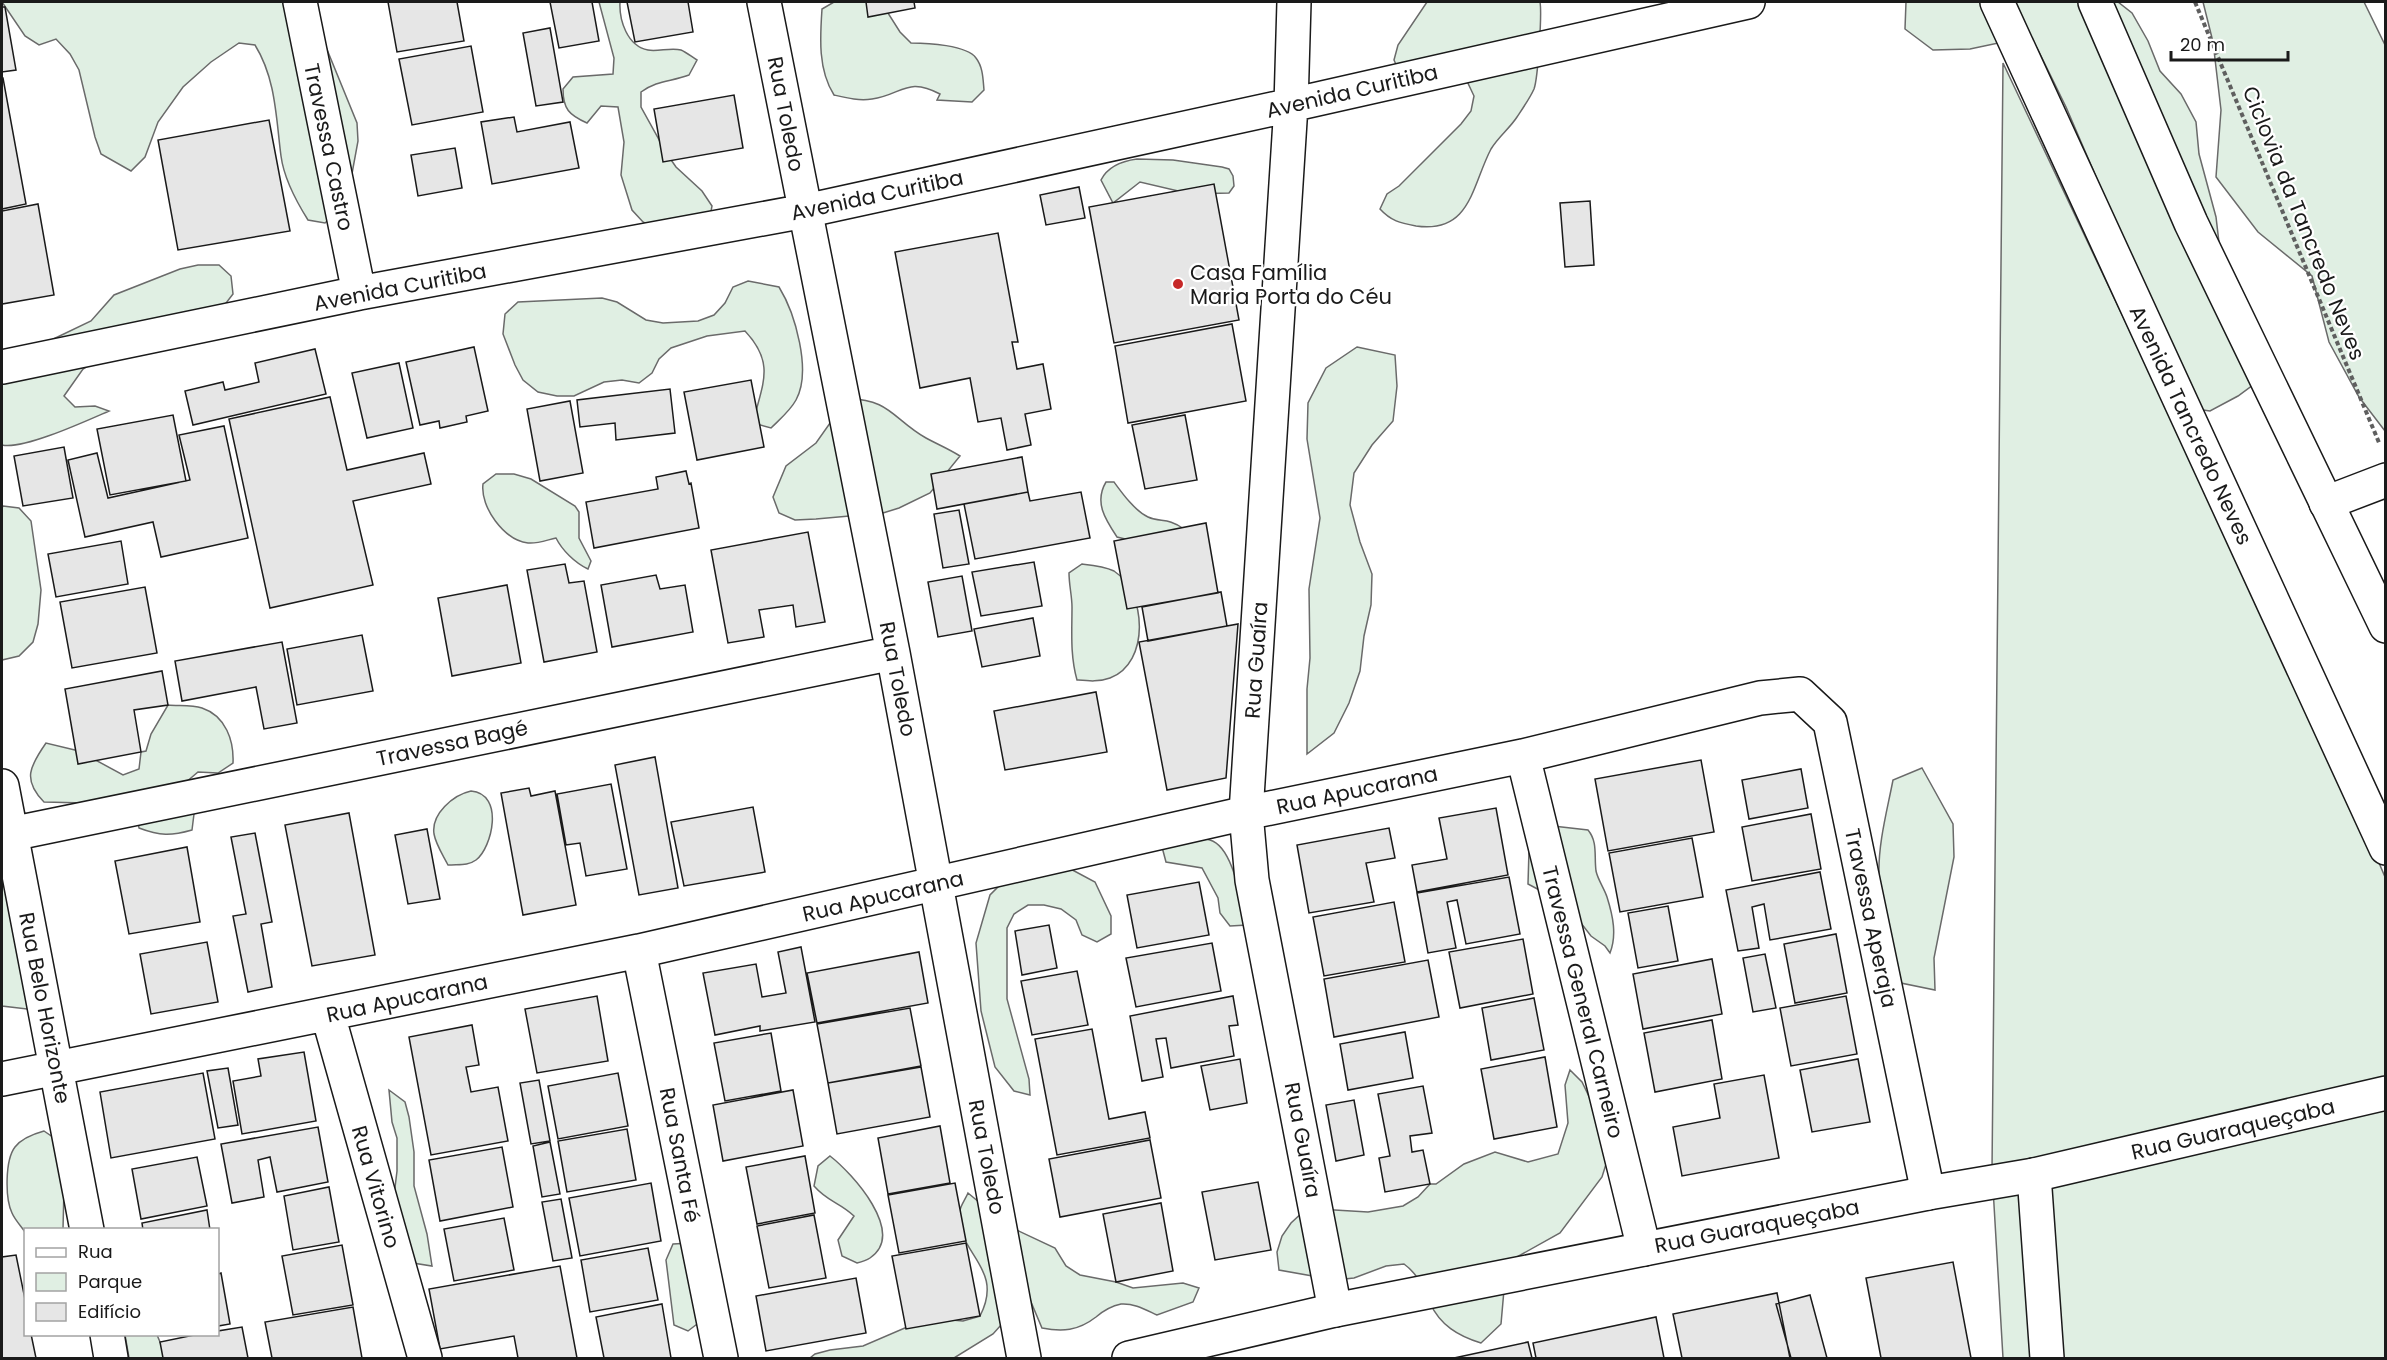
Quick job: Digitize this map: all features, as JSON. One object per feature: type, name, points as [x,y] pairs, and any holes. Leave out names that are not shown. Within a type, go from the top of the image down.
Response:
[{"type":"street","name":"Travessa Castro","points":[[300,2],[359,293]]},
{"type":"street","name":"Rua Toledo","points":[[764,2],[893,653],[1024,1359]]},
{"type":"street","name":"Rua Guaíra","points":[[1294,2],[1291,105],[1246,813],[1252,880],[1335,1310]]},
{"type":"street","name":"Avenida Curitiba","points":[[2,367],[359,293],[804,211],[1748,2]]},
{"type":"street","name":"Avenida Tancredo Neves","points":[[1996,2],[2376,795],[2385,848]]},
{"type":"street","points":[[2095,2],[2190,223],[2385,626]]},
{"type":"street","points":[[2326,503],[2384,465]]},
{"type":"street","name":"Travessa Bagé","points":[[11,834],[893,653]]},
{"type":"street","name":"Travessa Aperaja","points":[[1760,698],[1800,694],[1830,722],[1928,1193]]},
{"type":"street","name":"Rua Apucarana","points":[[2,1079],[639,951],[1246,813],[1522,756],[1760,698]]},
{"type":"street","name":"Travessa General Carneiro","points":[[1522,756],[1644,1249]]},
{"type":"street","name":"Rua Belo Horizonte","points":[[2,786],[87,1228]]},
{"type":"street","name":"Rua Santa Fé","points":[[639,951],[721,1359]]},
{"type":"street","name":"Rua Vitorino","points":[[328,1015],[425,1359]]},
{"type":"street","name":"Rua Guaraqueçaba","points":[[1128,1359],[1335,1310],[1928,1193],[2034,1175],[2385,1093]]},
{"type":"street","points":[[2034,1175],[2048,1359]]},
{"type":"street","points":[[107,1336],[111,1359]]},
{"type":"path","name":"Ciclovia da Tancredo Neves","points":[[2195,2],[2384,465]]},
{"type":"green space","points":[[2,2],[289,2],[319,30],[357,123],[358,141],[349,190],[341,208],[325,223],[308,220],[295,197],[281,156],[271,85],[255,45],[239,43],[211,62],[183,87],[158,122],[145,157],[131,171],[101,154],[79,70],[70,54],[56,39],[39,45],[25,36]]},
{"type":"green space","points":[[599,2],[620,2],[621,17],[626,31],[641,48],[681,50],[697,60],[689,75],[659,83],[641,92],[641,107],[676,167],[702,191],[712,206],[709,222],[657,230],[643,222],[632,210],[621,175],[624,142],[618,107],[601,106],[587,123],[571,114],[564,102],[563,89],[573,77],[613,74],[614,58]]},
{"type":"green space","points":[[834,2],[881,2],[900,32],[911,43],[946,46],[971,54],[980,65],[984,90],[972,102],[937,100],[940,94],[920,87],[905,88],[867,100],[834,95],[825,75],[821,42],[822,9]]},
{"type":"green space","points":[[1427,2],[1540,2],[1540,32],[1534,89],[1514,121],[1491,149],[1467,204],[1459,215],[1448,222],[1434,226],[1416,226],[1392,219],[1380,209],[1387,194],[1399,186],[1461,124],[1471,111],[1474,96],[1465,77],[1401,76],[1394,60],[1398,45]]},
{"type":"green space","points":[[1906,2],[2118,2],[2132,13],[2148,41],[2160,71],[2181,94],[2196,122],[2199,154],[2216,217],[2220,251],[2246,311],[2267,343],[2265,376],[2238,396],[2210,411],[2196,409],[2066,107],[2037,48],[2003,42],[1970,49],[1933,50],[1905,29]]},
{"type":"green space","points":[[2203,2],[2364,2],[2385,45],[2385,431],[2359,397],[2329,342],[2312,276],[2258,232],[2216,177],[2221,110],[2213,42]]},
{"type":"green space","points":[[2003,63],[2356,809],[2385,877],[2385,1358],[2003,1358],[1992,1171]]},
{"type":"green space","points":[[1137,159],[1173,160],[1222,167],[1229,169],[1233,176],[1234,186],[1229,193],[1191,194],[1140,182],[1113,203],[1101,180],[1107,171],[1116,165]]},
{"type":"green space","points":[[198,265],[219,265],[231,276],[233,294],[223,307],[97,360],[83,369],[64,396],[75,407],[95,406],[109,411],[39,439],[2,445],[2,379],[43,344],[91,321],[114,295],[180,269]]},
{"type":"green space","points":[[748,281],[779,287],[791,312],[800,342],[801,388],[791,408],[771,428],[753,423],[763,385],[764,364],[755,343],[745,331],[707,336],[671,348],[659,359],[652,373],[639,383],[622,380],[604,382],[574,396],[557,396],[538,392],[523,380],[503,334],[505,314],[518,302],[602,298],[617,302],[646,320],[663,323],[698,321],[714,315],[725,303],[733,287]]},
{"type":"green space","points":[[1357,347],[1395,355],[1397,386],[1393,421],[1372,445],[1354,473],[1350,505],[1372,574],[1371,605],[1364,636],[1360,671],[1349,703],[1334,733],[1307,754],[1307,689],[1310,658],[1309,589],[1320,518],[1307,439],[1308,403],[1326,368]]},
{"type":"green space","points":[[847,399],[873,402],[882,406],[915,431],[960,456],[930,493],[899,508],[883,513],[795,520],[779,513],[773,497],[786,466],[816,443]]},
{"type":"green space","points":[[496,474],[514,474],[531,479],[575,506],[579,512],[579,538],[591,561],[588,569],[569,556],[556,538],[528,543],[519,541],[502,529],[490,512],[483,493],[483,484]]},
{"type":"green space","points":[[1106,482],[1114,482],[1138,511],[1153,519],[1173,523],[1184,529],[1129,540],[1117,537],[1102,510],[1101,496]]},
{"type":"green space","points":[[3,506],[19,508],[31,521],[41,590],[38,624],[33,642],[19,656],[2,660],[2,508]]},
{"type":"green space","points":[[1082,564],[1114,571],[1125,581],[1138,611],[1138,643],[1132,658],[1123,670],[1102,680],[1077,680],[1075,671],[1072,653],[1072,603],[1069,573]]},
{"type":"green space","points":[[168,705],[198,707],[210,712],[223,723],[232,746],[233,763],[218,773],[198,772],[185,783],[185,800],[194,814],[192,830],[172,834],[153,833],[139,828],[136,810],[85,803],[44,802],[37,794],[31,780],[31,773],[46,743],[79,751],[123,775],[139,769],[141,752],[146,751],[151,734]]},
{"type":"green space","points":[[1922,768],[1953,824],[1954,857],[1934,958],[1935,990],[1901,983],[1884,916],[1879,875],[1881,839],[1893,780]]},
{"type":"green space","points":[[471,791],[482,794],[492,811],[487,845],[482,854],[473,862],[448,865],[435,838],[436,819],[451,801]]},
{"type":"green space","points":[[1553,826],[1588,830],[1591,835],[1596,871],[1607,897],[1612,918],[1614,932],[1610,953],[1605,946],[1591,936],[1574,914],[1528,884],[1529,850]]},
{"type":"green space","points":[[1195,839],[1210,840],[1225,853],[1235,877],[1247,925],[1230,926],[1220,913],[1218,898],[1202,868],[1166,862],[1162,847]]},
{"type":"green space","points":[[1065,866],[1095,882],[1111,916],[1111,934],[1097,942],[1082,935],[1076,920],[1061,909],[1044,905],[1028,905],[1014,914],[1007,928],[1007,999],[1029,1079],[1030,1095],[1014,1091],[995,1067],[981,1011],[976,943],[990,895],[1002,883]]},
{"type":"green space","points":[[2,883],[13,893],[34,995],[27,1009],[2,1006]]},
{"type":"green space","points":[[1570,1070],[1582,1082],[1596,1111],[1607,1161],[1602,1177],[1560,1233],[1515,1258],[1504,1290],[1501,1324],[1481,1343],[1457,1333],[1439,1318],[1417,1277],[1404,1264],[1386,1266],[1354,1278],[1335,1280],[1279,1270],[1277,1252],[1282,1236],[1291,1223],[1304,1211],[1318,1209],[1368,1212],[1403,1206],[1418,1197],[1430,1184],[1436,1184],[1464,1164],[1495,1152],[1528,1162],[1558,1154],[1568,1123],[1565,1085]]},
{"type":"green space","points":[[389,1090],[405,1102],[409,1117],[414,1152],[414,1186],[427,1234],[432,1266],[413,1263],[393,1204],[397,1171],[397,1138],[392,1122]]},
{"type":"green space","points":[[44,1131],[57,1140],[64,1188],[63,1228],[24,1228],[24,1231],[12,1213],[8,1198],[9,1161],[15,1147],[32,1135]]},
{"type":"green space","points":[[830,1156],[862,1189],[879,1219],[882,1234],[880,1247],[864,1261],[857,1263],[842,1256],[838,1240],[854,1216],[814,1186],[818,1166]]},
{"type":"green space","points":[[968,1193],[1008,1226],[1055,1248],[1066,1266],[1080,1275],[1133,1288],[1183,1283],[1199,1288],[1193,1302],[1157,1315],[1135,1306],[1121,1304],[1107,1309],[1076,1328],[1056,1330],[1042,1328],[1028,1295],[993,1334],[954,1358],[810,1358],[815,1354],[830,1350],[863,1346],[928,1318],[963,1321],[980,1316],[986,1299],[987,1284],[960,1225],[961,1206]]},
{"type":"green space","points":[[691,1243],[701,1321],[688,1331],[674,1325],[666,1260],[673,1244]]},
{"type":"green space","points":[[125,1336],[157,1336],[167,1358],[129,1358]]},
{"type":"building","points":[[388,2],[457,2],[464,41],[397,52]]},
{"type":"building","points":[[550,2],[592,2],[599,41],[559,48]]},
{"type":"building","points":[[627,2],[688,2],[693,32],[635,42]]},
{"type":"building","points":[[866,2],[914,2],[915,8],[868,17]]},
{"type":"building","points":[[2,7],[5,7],[16,70],[2,72]]},
{"type":"building","points":[[550,28],[563,102],[536,106],[523,33]]},
{"type":"building","points":[[471,46],[483,112],[412,125],[399,59]]},
{"type":"building","points":[[2,78],[26,204],[2,209]]},
{"type":"building","points":[[734,95],[743,148],[663,162],[654,109]]},
{"type":"building","points":[[514,117],[517,132],[570,122],[579,168],[492,184],[481,122]]},
{"type":"building","points":[[269,120],[290,231],[178,250],[158,140]]},
{"type":"building","points":[[455,148],[462,188],[418,196],[411,155]]},
{"type":"building","points":[[1214,184],[1239,320],[1114,343],[1089,207]]},
{"type":"building","points":[[1079,187],[1085,218],[1046,225],[1040,195]]},
{"type":"building","points":[[1590,201],[1594,265],[1565,267],[1560,203]]},
{"type":"building","points":[[38,204],[54,295],[2,304],[2,211]]},
{"type":"building","points":[[998,233],[1018,342],[1012,342],[1017,369],[1043,364],[1051,409],[1025,414],[1031,445],[1007,450],[1001,418],[978,422],[970,378],[920,388],[895,252]]},
{"type":"building","points":[[1232,324],[1246,401],[1128,423],[1115,346]]},
{"type":"building","points":[[474,347],[488,411],[466,416],[467,422],[440,428],[439,421],[420,425],[406,362]]},
{"type":"building","points":[[315,349],[326,394],[193,425],[185,391],[223,382],[225,390],[259,382],[255,363]]},
{"type":"building","points":[[399,363],[413,428],[367,438],[352,373]]},
{"type":"building","points":[[751,380],[764,447],[697,460],[684,392]]},
{"type":"building","points":[[670,389],[675,433],[616,440],[615,423],[580,427],[577,400]]},
{"type":"building","points":[[330,397],[347,470],[424,453],[431,484],[353,501],[373,585],[270,608],[229,419]]},
{"type":"building","points":[[570,401],[583,473],[540,481],[527,409]]},
{"type":"building","points":[[173,415],[186,481],[110,495],[97,429]]},
{"type":"building","points":[[1185,415],[1197,480],[1145,489],[1132,425]]},
{"type":"building","points":[[224,426],[248,538],[161,557],[153,522],[85,537],[68,460],[97,453],[108,498],[190,480],[179,435]]},
{"type":"building","points":[[64,447],[73,498],[23,506],[14,456]]},
{"type":"building","points":[[1022,457],[1028,492],[937,509],[931,474]]},
{"type":"building","points":[[686,471],[689,484],[691,483],[699,528],[594,548],[586,502],[658,489],[656,477]]},
{"type":"building","points":[[1028,492],[1030,501],[1081,492],[1090,538],[975,559],[964,504]]},
{"type":"building","points":[[959,510],[969,564],[943,568],[934,514]]},
{"type":"building","points":[[1206,523],[1218,593],[1127,609],[1114,541]]},
{"type":"building","points":[[808,532],[825,622],[796,627],[793,605],[759,610],[764,637],[728,643],[711,550]]},
{"type":"building","points":[[121,541],[128,584],[56,597],[48,554]]},
{"type":"building","points":[[1034,562],[1042,606],[981,616],[972,572]]},
{"type":"building","points":[[565,564],[569,583],[584,581],[597,652],[544,662],[527,570]]},
{"type":"building","points":[[656,575],[660,589],[685,585],[693,632],[612,647],[601,585]]},
{"type":"building","points":[[962,576],[972,631],[938,637],[928,582]]},
{"type":"building","points":[[507,585],[521,663],[452,676],[438,598]]},
{"type":"building","points":[[145,587],[157,653],[72,668],[60,602]]},
{"type":"building","points":[[1221,592],[1227,626],[1148,641],[1142,607]]},
{"type":"building","points":[[1033,618],[1040,656],[982,667],[974,629]]},
{"type":"building","points":[[1238,624],[1226,778],[1167,790],[1139,642]]},
{"type":"building","points":[[362,635],[373,691],[297,705],[287,649]]},
{"type":"building","points":[[282,642],[297,723],[264,729],[256,687],[182,701],[175,661]]},
{"type":"building","points":[[162,671],[168,705],[134,710],[141,752],[78,764],[65,689]]},
{"type":"building","points":[[1096,692],[1107,752],[1005,770],[994,711]]},
{"type":"building","points":[[655,757],[678,888],[639,895],[615,765]]},
{"type":"building","points":[[1701,760],[1714,832],[1608,851],[1595,779]]},
{"type":"building","points":[[1801,769],[1808,808],[1749,819],[1742,780]]},
{"type":"building","points":[[611,784],[627,869],[586,876],[580,843],[566,845],[557,794]]},
{"type":"building","points":[[529,788],[531,796],[555,791],[576,905],[523,915],[501,793]]},
{"type":"building","points":[[753,807],[765,872],[684,886],[671,822]]},
{"type":"building","points":[[1496,808],[1508,875],[1417,892],[1412,865],[1447,859],[1439,818]]},
{"type":"building","points":[[349,813],[375,955],[312,966],[285,825]]},
{"type":"building","points":[[1811,814],[1821,869],[1752,881],[1742,827]]},
{"type":"building","points":[[1389,828],[1395,858],[1366,863],[1374,902],[1309,913],[1297,845]]},
{"type":"building","points":[[427,829],[440,899],[408,904],[395,835]]},
{"type":"building","points":[[255,833],[272,922],[261,924],[272,987],[248,992],[233,916],[246,914],[231,837]]},
{"type":"building","points":[[1692,838],[1703,897],[1620,912],[1609,853]]},
{"type":"building","points":[[187,847],[200,922],[129,934],[115,861]]},
{"type":"building","points":[[1820,872],[1831,929],[1770,940],[1764,904],[1752,907],[1759,948],[1738,951],[1726,890]]},
{"type":"building","points":[[1509,877],[1520,934],[1466,944],[1457,900],[1447,902],[1456,948],[1428,953],[1417,893]]},
{"type":"building","points":[[1199,882],[1209,935],[1137,948],[1127,895]]},
{"type":"building","points":[[1394,902],[1405,962],[1324,976],[1313,917]]},
{"type":"building","points":[[1668,906],[1678,961],[1638,968],[1628,913]]},
{"type":"building","points":[[1049,925],[1057,968],[1022,975],[1015,931]]},
{"type":"building","points":[[1836,934],[1847,993],[1795,1003],[1784,944]]},
{"type":"building","points":[[1523,939],[1533,994],[1460,1008],[1449,952]]},
{"type":"building","points":[[207,942],[218,1002],[151,1014],[140,954]]},
{"type":"building","points":[[1212,943],[1221,991],[1136,1007],[1126,958]]},
{"type":"building","points":[[801,947],[815,1022],[760,1031],[760,1026],[715,1035],[703,973],[756,964],[762,997],[786,993],[778,952]]},
{"type":"building","points":[[919,952],[928,1003],[817,1023],[807,973]]},
{"type":"building","points":[[1765,954],[1776,1008],[1753,1012],[1743,958]]},
{"type":"building","points":[[1712,959],[1722,1014],[1643,1029],[1633,974]]},
{"type":"building","points":[[1428,960],[1439,1017],[1334,1037],[1324,979]]},
{"type":"building","points":[[1077,971],[1088,1025],[1032,1035],[1021,981]]},
{"type":"building","points":[[597,996],[608,1061],[537,1073],[525,1009]]},
{"type":"building","points":[[1233,996],[1238,1025],[1229,1026],[1234,1056],[1171,1068],[1166,1038],[1156,1039],[1163,1077],[1142,1081],[1130,1016]]},
{"type":"building","points":[[1846,996],[1857,1054],[1791,1066],[1780,1008]]},
{"type":"building","points":[[1534,998],[1544,1050],[1491,1060],[1482,1008]]},
{"type":"building","points":[[910,1008],[921,1066],[828,1083],[817,1024]]},
{"type":"building","points":[[1712,1020],[1722,1079],[1655,1092],[1644,1033]]},
{"type":"building","points":[[472,1025],[479,1065],[466,1067],[471,1092],[498,1087],[508,1141],[431,1155],[409,1037]]},
{"type":"building","points":[[1092,1029],[1109,1119],[1145,1112],[1150,1138],[1057,1155],[1035,1039]]},
{"type":"building","points":[[1405,1032],[1413,1078],[1348,1090],[1340,1044]]},
{"type":"building","points":[[771,1033],[781,1091],[725,1101],[714,1043]]},
{"type":"building","points":[[304,1052],[316,1121],[242,1134],[233,1081],[261,1076],[258,1059]]},
{"type":"building","points":[[1545,1057],[1557,1127],[1494,1139],[1481,1069]]},
{"type":"building","points":[[1240,1059],[1247,1103],[1210,1110],[1201,1066]]},
{"type":"building","points":[[1858,1059],[1870,1122],[1812,1132],[1800,1070]]},
{"type":"building","points":[[921,1067],[930,1117],[837,1134],[828,1083]]},
{"type":"building","points":[[228,1068],[238,1125],[218,1128],[207,1071]]},
{"type":"building","points":[[203,1073],[215,1139],[111,1158],[100,1092]]},
{"type":"building","points":[[618,1073],[628,1126],[558,1139],[548,1086]]},
{"type":"building","points":[[1764,1075],[1779,1158],[1682,1176],[1673,1127],[1720,1118],[1714,1084]]},
{"type":"building","points":[[539,1080],[550,1141],[531,1144],[520,1083]]},
{"type":"building","points":[[1423,1086],[1432,1133],[1410,1136],[1412,1152],[1423,1150],[1430,1184],[1385,1192],[1379,1158],[1390,1156],[1378,1094]]},
{"type":"building","points":[[793,1090],[803,1146],[723,1161],[713,1105]]},
{"type":"building","points":[[1354,1100],[1364,1155],[1336,1161],[1326,1105]]},
{"type":"building","points":[[940,1126],[950,1183],[888,1194],[878,1138]]},
{"type":"building","points":[[318,1127],[328,1182],[277,1192],[270,1157],[258,1160],[264,1197],[232,1203],[221,1144]]},
{"type":"building","points":[[627,1129],[636,1180],[567,1192],[558,1141]]},
{"type":"building","points":[[1150,1140],[1161,1198],[1060,1217],[1049,1159]]},
{"type":"building","points":[[550,1142],[560,1194],[542,1197],[533,1146]]},
{"type":"building","points":[[502,1147],[513,1207],[440,1221],[429,1160]]},
{"type":"building","points":[[805,1156],[815,1213],[757,1224],[746,1167]]},
{"type":"building","points":[[197,1157],[207,1206],[141,1219],[132,1169]]},
{"type":"building","points":[[1258,1182],[1271,1250],[1215,1260],[1202,1192]]},
{"type":"building","points":[[651,1183],[661,1241],[580,1256],[569,1198]]},
{"type":"building","points":[[955,1183],[966,1241],[899,1253],[888,1195]]},
{"type":"building","points":[[329,1187],[339,1242],[293,1250],[284,1196]]},
{"type":"building","points":[[561,1199],[572,1258],[553,1261],[542,1202]]},
{"type":"building","points":[[1161,1203],[1173,1271],[1116,1282],[1103,1214]]},
{"type":"building","points":[[207,1210],[210,1228],[143,1228],[142,1223]]},
{"type":"building","points":[[814,1215],[826,1278],[769,1288],[757,1226]]},
{"type":"building","points":[[504,1218],[514,1270],[454,1281],[444,1229]]},
{"type":"building","points":[[966,1243],[980,1316],[906,1329],[892,1256]]},
{"type":"building","points":[[342,1245],[353,1305],[293,1315],[282,1256]]},
{"type":"building","points":[[648,1248],[658,1300],[590,1312],[581,1260]]},
{"type":"building","points":[[16,1255],[24,1294],[24,1336],[31,1336],[36,1358],[2,1358],[2,1257]]},
{"type":"building","points":[[1953,1262],[1971,1358],[1881,1358],[1866,1278]]},
{"type":"building","points":[[560,1266],[577,1358],[518,1358],[514,1336],[440,1349],[429,1289]]},
{"type":"building","points":[[221,1273],[230,1324],[219,1326],[219,1274]]},
{"type":"building","points":[[856,1278],[866,1333],[766,1351],[756,1296]]},
{"type":"building","points":[[1777,1293],[1790,1358],[1682,1358],[1673,1314]]},
{"type":"building","points":[[1810,1295],[1827,1358],[1791,1358],[1776,1304]]},
{"type":"building","points":[[662,1304],[671,1358],[604,1358],[596,1317]]},
{"type":"building","points":[[353,1307],[362,1358],[272,1358],[265,1322]]},
{"type":"building","points":[[1656,1317],[1664,1358],[1536,1358],[1533,1343]]},
{"type":"building","points":[[242,1327],[248,1358],[163,1358],[160,1342],[189,1336],[219,1336],[219,1331]]},
{"type":"building","points":[[1528,1342],[1532,1358],[1454,1358]]},
{"type":"place","name":"Casa Família Maria Porta do Céu","points":[[1178,284]]}]
